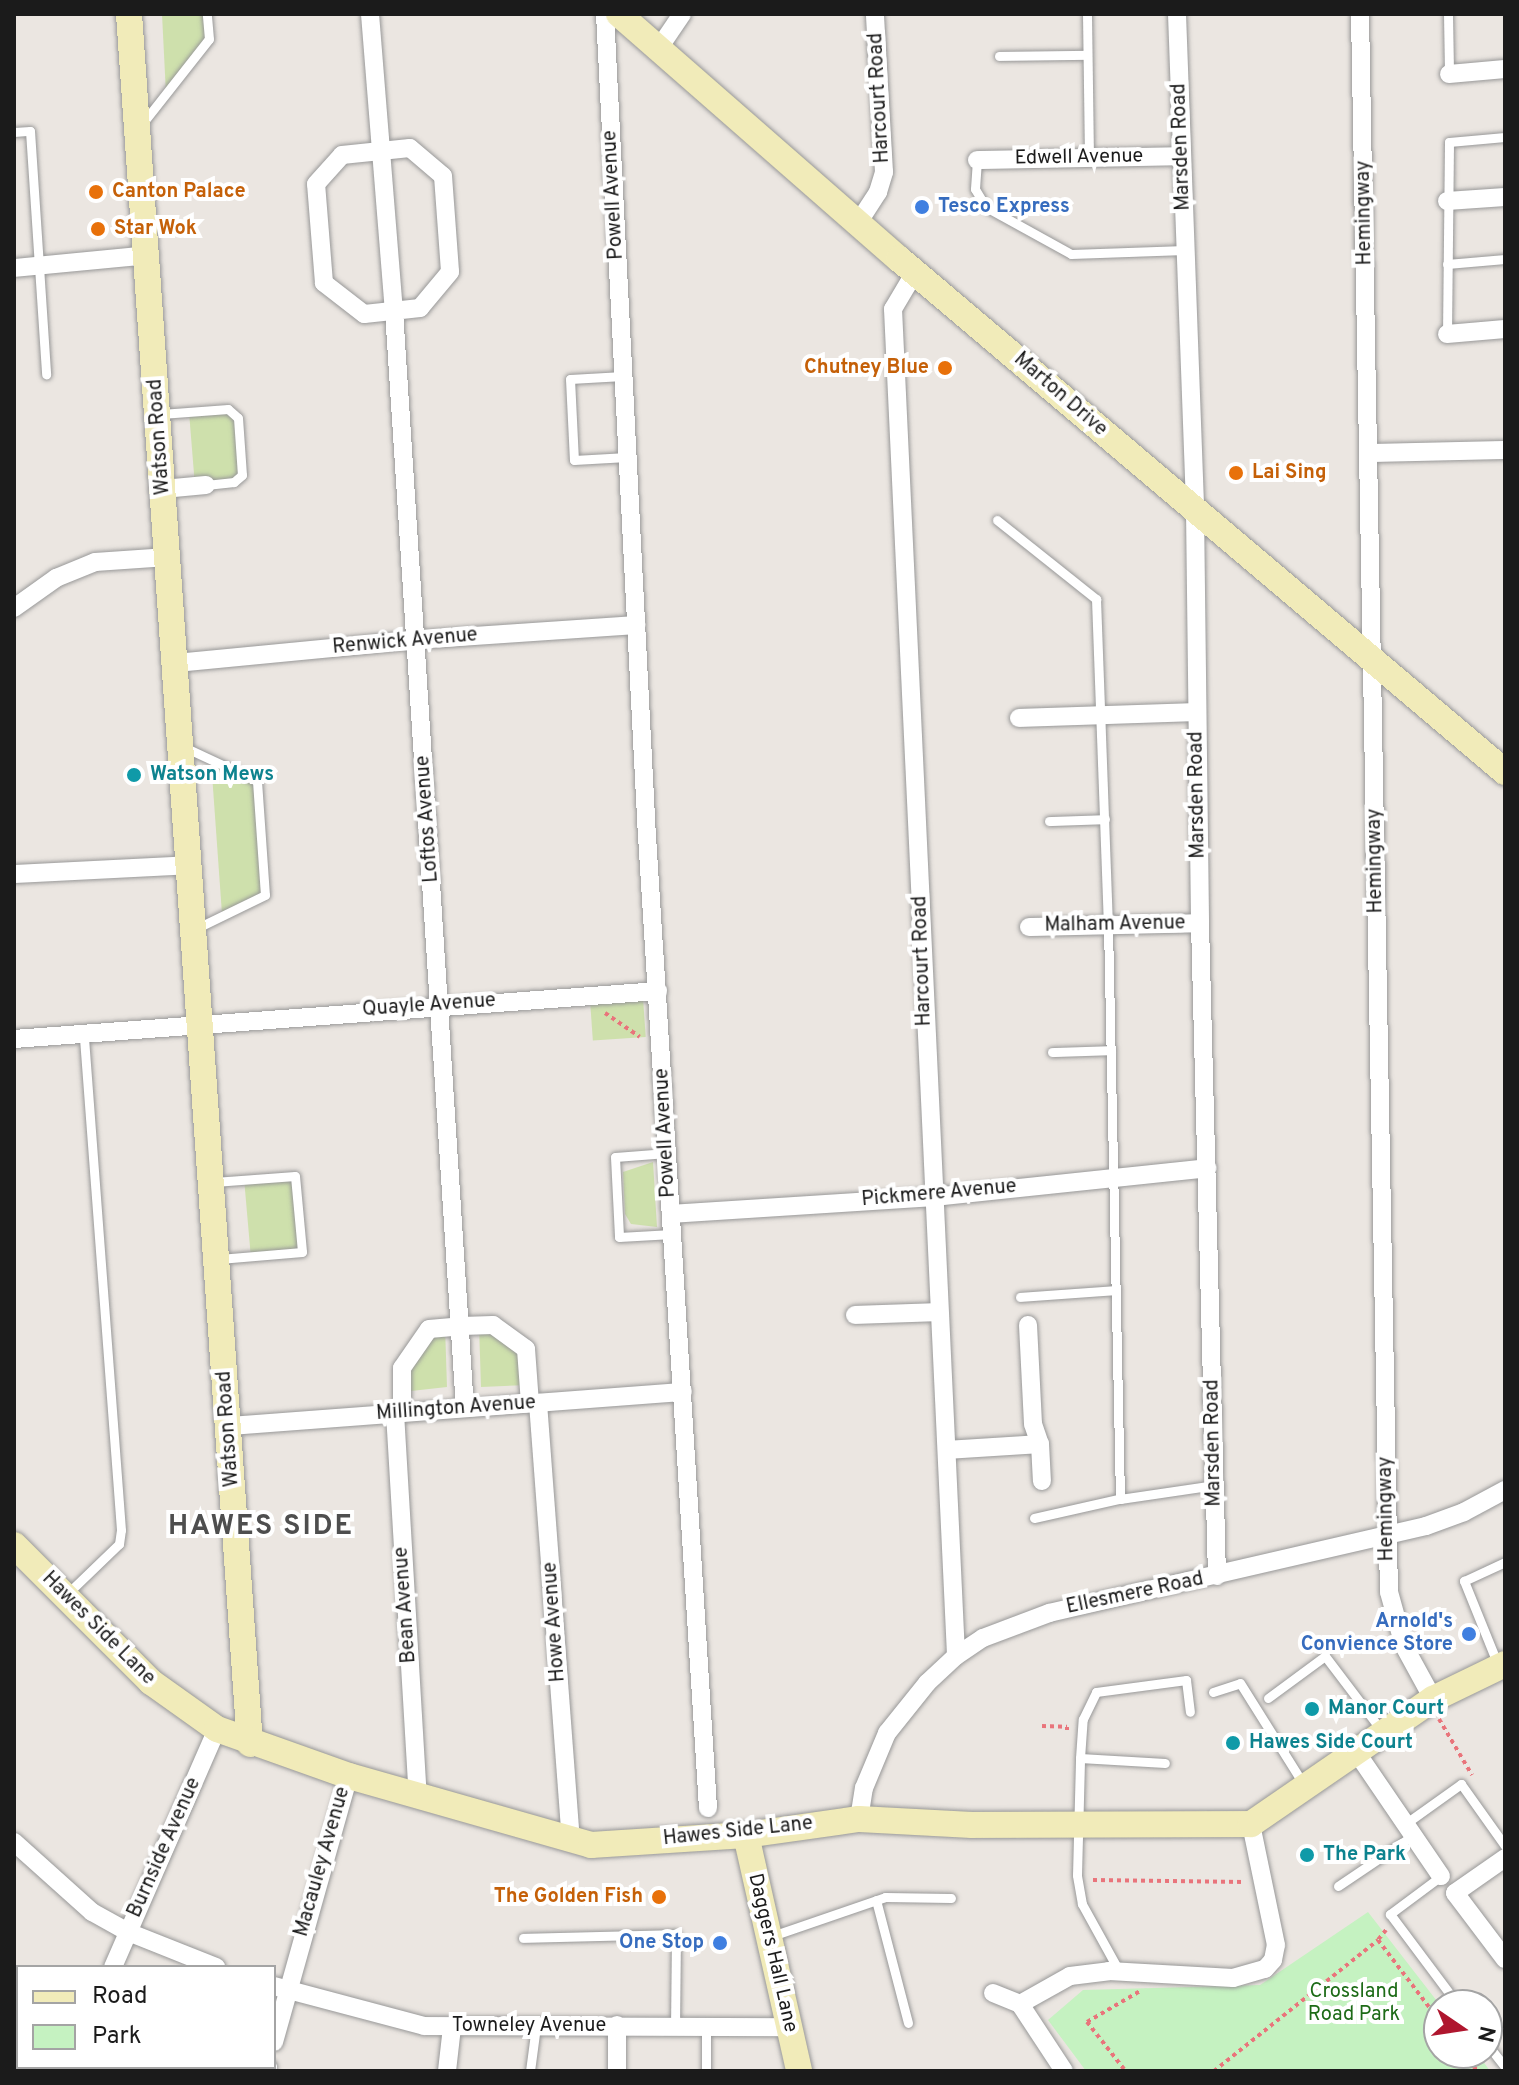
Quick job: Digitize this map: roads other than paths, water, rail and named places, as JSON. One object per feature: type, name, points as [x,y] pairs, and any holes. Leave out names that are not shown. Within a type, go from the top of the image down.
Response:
[{"type":"street","name":"Watson Road","points":[[129,14],[219,1259],[250,1744]]},
{"type":"street","name":"Loftos Avenue","points":[[370,14],[394,311],[465,1408]]},
{"type":"street","name":"Powell Avenue","points":[[605,14],[636,625],[708,1808]]},
{"type":"street","name":"Marton Drive","points":[[619,14],[915,272],[1505,772]]},
{"type":"street","points":[[659,48],[682,14]]},
{"type":"street","name":"Harcourt Road","points":[[858,223],[878,192],[884,172],[875,14]]},
{"type":"street","name":"Marsden Road","points":[[1177,14],[1195,510],[1200,923],[1217,1576]]},
{"type":"street","name":"Hemingway","points":[[1360,14],[1389,1592],[1394,1617],[1430,1701]]},
{"type":"street","points":[[1449,74],[1505,69]]},
{"type":"street","points":[[410,148],[443,176],[450,272],[420,308],[364,314],[324,283],[316,184],[342,155],[381,151],[410,148]]},
{"type":"street","name":"Edwell Avenue","points":[[977,160],[1181,156]]},
{"type":"street","points":[[1447,201],[1505,197]]},
{"type":"street","points":[[14,268],[148,255]]},
{"type":"street","name":"Harcourt Road","points":[[915,272],[893,309],[956,1656]]},
{"type":"street","points":[[1447,334],[1505,329]]},
{"type":"street","points":[[1370,453],[1505,450]]},
{"type":"street","points":[[163,489],[206,485]]},
{"type":"street","points":[[14,608],[56,578],[95,562],[168,557]]},
{"type":"street","name":"Renwick Avenue","points":[[176,663],[415,640],[636,625]]},
{"type":"street","points":[[1019,718],[1196,712]]},
{"type":"street","points":[[14,874],[189,865]]},
{"type":"street","name":"Malham Avenue","points":[[1029,927],[1200,923]]},
{"type":"street","name":"Quayle Avenue","points":[[14,1039],[658,991]]},
{"type":"street","name":"Pickmere Avenue","points":[[671,1214],[933,1197],[1207,1168]]},
{"type":"street","points":[[855,1315],[939,1312]]},
{"type":"street","points":[[398,1413],[402,1368],[429,1329],[461,1326],[493,1325],[526,1349],[534,1403]]},
{"type":"street","points":[[1028,1325],[1033,1424],[1040,1444],[1042,1481]]},
{"type":"street","name":"Millington Avenue","points":[[229,1426],[683,1392]]},
{"type":"street","name":"Howe Avenue","points":[[534,1403],[571,1842]]},
{"type":"street","name":"Bean Avenue","points":[[398,1413],[418,1797]]},
{"type":"street","points":[[947,1450],[1040,1444]]},
{"type":"street","name":"Ellesmere Road","points":[[859,1819],[864,1788],[887,1733],[927,1683],[956,1656],[983,1638],[1049,1613],[1387,1536],[1464,1512],[1505,1490]]},
{"type":"street","name":"Hawes Side Lane","points":[[16,1552],[151,1682],[217,1729],[250,1744],[349,1776],[571,1842],[591,1845],[746,1835],[859,1819],[972,1825],[1251,1824]]},
{"type":"street","points":[[1020,2004],[1070,1976],[1119,1971],[1233,1978],[1265,1969],[1273,1960],[1276,1945],[1251,1824],[1430,1701],[1502,1666]]},
{"type":"street","name":"Burnside Avenue","points":[[114,1965],[217,1729]]},
{"type":"street","points":[[1357,1753],[1441,1876]]},
{"type":"street","name":"Macauley Avenue","points":[[276,2024],[280,1988],[349,1776]]},
{"type":"street","name":"Daggers Hall Lane","points":[[746,1835],[799,2071]]},
{"type":"street","points":[[14,1842],[92,1912],[128,1932],[211,1965]]},
{"type":"street","points":[[1505,1858],[1455,1893],[1505,1959]]},
{"type":"street","name":"Towneley Avenue","points":[[280,1988],[424,2026],[789,2027]]},
{"type":"street","points":[[993,1993],[1020,2004],[1064,2071]]},
{"type":"street","points":[[617,2025],[617,2071]]},
{"type":"street","points":[[447,2071],[452,2027]]},
{"type":"lane","points":[[138,129],[209,39],[207,14]]},
{"type":"lane","points":[[1087,14],[1089,158]]},
{"type":"lane","points":[[1448,14],[1449,74]]},
{"type":"lane","points":[[999,56],[1087,55]]},
{"type":"lane","points":[[14,132],[30,131],[46,374]]},
{"type":"lane","points":[[1447,334],[1449,142],[1505,137]]},
{"type":"lane","points":[[977,160],[975,189],[986,207],[1071,254],[1185,250]]},
{"type":"lane","points":[[1447,264],[1505,259]]},
{"type":"lane","points":[[623,376],[570,379],[574,460],[627,457]]},
{"type":"lane","name":"Watson Road","points":[[159,414],[228,409],[238,418],[242,475],[234,482],[206,485]]},
{"type":"lane","points":[[997,520],[1096,599],[1108,925],[1120,1499],[1123,1498]]},
{"type":"lane","points":[[181,745],[257,781],[265,895],[194,929]]},
{"type":"lane","points":[[1049,821],[1105,819]]},
{"type":"lane","points":[[65,1596],[119,1544],[121,1530],[84,1034]]},
{"type":"lane","points":[[1052,1052],[1111,1050]]},
{"type":"lane","points":[[667,1153],[615,1157],[619,1237],[672,1234]]},
{"type":"lane","points":[[212,1182],[295,1176],[302,1252],[219,1259]]},
{"type":"lane","points":[[1020,1297],[1116,1290]]},
{"type":"lane","points":[[1034,1518],[1123,1498],[1215,1485]]},
{"type":"lane","points":[[1502,1666],[1464,1581],[1505,1562]]},
{"type":"lane","points":[[1268,1698],[1325,1656],[1384,1734]]},
{"type":"lane","points":[[1119,1971],[1082,1904],[1078,1880],[1083,1719],[1096,1692],[1186,1680],[1190,1712]]},
{"type":"lane","points":[[1213,1692],[1240,1683],[1306,1787]]},
{"type":"lane","points":[[1080,1758],[1165,1763]]},
{"type":"lane","points":[[1338,1886],[1461,1784],[1505,1846]]},
{"type":"lane","points":[[1441,1876],[1390,1914],[1446,1989]]},
{"type":"lane","points":[[769,1937],[876,1900],[951,1898]]},
{"type":"lane","points":[[876,1900],[908,2023]]},
{"type":"lane","points":[[523,1938],[676,1934],[675,2026]]},
{"type":"lane","points":[[530,2071],[536,2026]]},
{"type":"lane","points":[[706,2026],[706,2071]]},
{"type":"place","name":"Canton Palace","points":[[96,192]]},
{"type":"place","name":"Tesco Express","points":[[922,207]]},
{"type":"place","name":"Star Wok","points":[[98,229]]},
{"type":"place","name":"Chutney Blue","points":[[945,368]]},
{"type":"place","name":"Lai Sing","points":[[1236,473]]},
{"type":"place","name":"Watson Mews","points":[[134,775]]},
{"type":"place","name":"Arnold's Convience Store","points":[[1469,1634]]},
{"type":"place","name":"Manor Court","points":[[1312,1709]]},
{"type":"place","name":"Hawes Side Court","points":[[1233,1743]]},
{"type":"place","name":"The Park","points":[[1307,1855]]},
{"type":"place","name":"The Golden Fish","points":[[659,1897]]},
{"type":"place","name":"One Stop","points":[[720,1943]]},
{"type":"district","name":"HAWES SIDE","points":[[261,1527]]},
{"type":"park label","name":"Crossland Road Park","points":[[1354,2004]]}]
